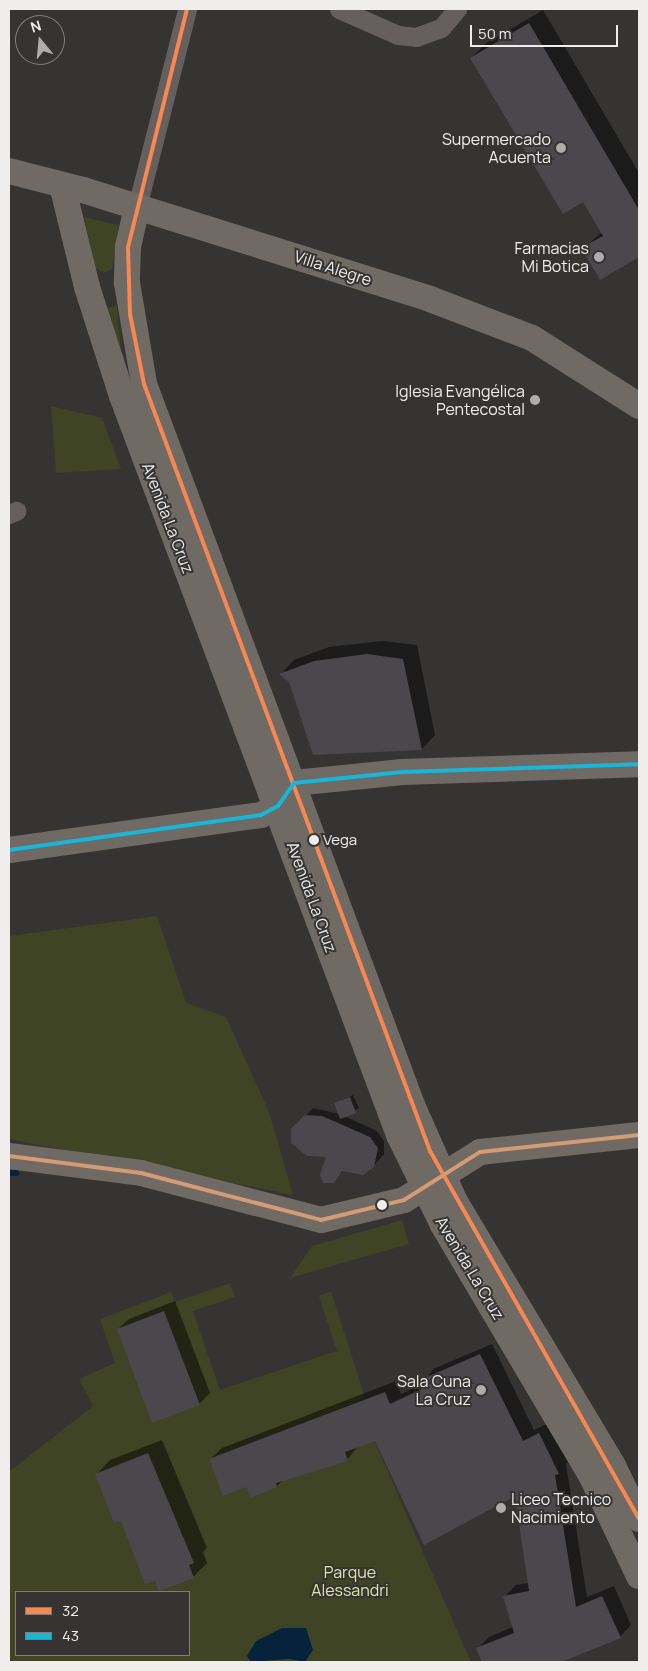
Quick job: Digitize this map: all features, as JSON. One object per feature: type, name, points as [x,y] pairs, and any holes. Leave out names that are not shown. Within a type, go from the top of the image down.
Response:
[{"type":"main road","name":"Villa Alegre","points":[[9,171],[62,184],[430,299],[532,338],[639,406]]},
{"type":"main road","name":"Avenida La Cruz","points":[[62,184],[87,287],[122,396],[278,806],[398,1135],[432,1184],[624,1499],[639,1519]]},
{"type":"main road","name":"Avenida La Cruz","points":[[137,207],[128,247],[127,283],[144,384],[294,783],[432,1184]]},
{"type":"main road","points":[[87,287],[127,283]]},
{"type":"main road","points":[[9,850],[261,815],[278,806],[294,783],[402,772],[639,764]]},
{"type":"main road","points":[[9,1156],[141,1173],[321,1220],[376,1210],[432,1184],[464,1158],[480,1152],[639,1135]]},
{"type":"main road","name":"Avenida La Cruz","points":[[624,1499],[639,1576]]},
{"type":"street","points":[[137,207],[187,9]]},
{"type":"street","points":[[339,9],[398,35],[416,38],[441,28],[457,9]]},
{"type":"green space","points":[[84,217],[119,225],[112,269],[104,273],[95,268]]},
{"type":"green space","points":[[117,306],[122,361],[106,308]]},
{"type":"green space","points":[[51,406],[102,418],[121,469],[56,473]]},
{"type":"green space","points":[[157,916],[186,1003],[226,1017],[269,1112],[293,1195],[9,1139],[9,936]]},
{"type":"green space","points":[[402,1220],[409,1244],[290,1278],[312,1246]]},
{"type":"green space","name":"Parque Alessandri","points":[[230,1283],[235,1297],[193,1311],[220,1390],[337,1351],[319,1296],[331,1291],[365,1398],[357,1401],[471,1662],[9,1662],[9,1472],[93,1406],[79,1379],[115,1363],[100,1319],[171,1292],[175,1302]]},
{"type":"water","points":[[282,1628],[306,1628],[313,1650],[305,1662],[289,1659],[251,1662],[247,1656],[256,1641]]},
{"type":"building","points":[[529,23],[639,210],[639,257],[600,280],[581,248],[603,236],[583,202],[563,214],[470,58]]},
{"type":"building","points":[[367,654],[403,659],[422,750],[313,755],[289,682],[279,674],[314,661]]},
{"type":"building","points":[[350,1097],[356,1113],[340,1119],[334,1103]]},
{"type":"building","points":[[305,1115],[322,1116],[370,1137],[378,1148],[374,1167],[363,1175],[342,1171],[334,1183],[323,1183],[320,1175],[326,1157],[307,1156],[291,1143],[291,1129]]},
{"type":"building","points":[[164,1311],[200,1405],[152,1423],[117,1329]]},
{"type":"building","points":[[480,1354],[523,1441],[539,1433],[559,1474],[555,1475],[576,1607],[602,1596],[621,1638],[561,1662],[482,1662],[476,1648],[514,1633],[503,1596],[529,1591],[515,1496],[424,1545],[375,1441],[345,1452],[348,1461],[276,1483],[277,1487],[250,1498],[246,1487],[223,1496],[209,1459],[385,1392],[390,1404],[424,1388],[420,1380]]},
{"type":"building","points":[[148,1453],[194,1563],[189,1565],[194,1578],[159,1591],[155,1581],[145,1584],[121,1521],[114,1523],[95,1474]]},
{"type":"waterway","points":[[9,1173],[16,1173]]},
{"type":"transit line","name":"32","points":[[187,9],[128,247],[130,314],[144,384],[430,1151],[639,1519]]},
{"type":"transit line","name":"43","points":[[9,850],[261,815],[278,806],[294,783],[402,772],[639,764]]},
{"type":"transit line","points":[[9,1156],[141,1173],[321,1220],[404,1200],[480,1152],[639,1135]]},
{"type":"place","name":"Supermercado Acuenta","points":[[561,148]]},
{"type":"place","name":"Farmacias Mi Botica","points":[[599,257]]},
{"type":"place","name":"Iglesia Evangélica Pentecostal","points":[[535,400]]},
{"type":"place","name":"Vega","points":[[314,840]]},
{"type":"place","name":"Sala Cuna La Cruz","points":[[481,1390]]},
{"type":"place","name":"Liceo Tecnico Nacimiento","points":[[501,1508]]}]
